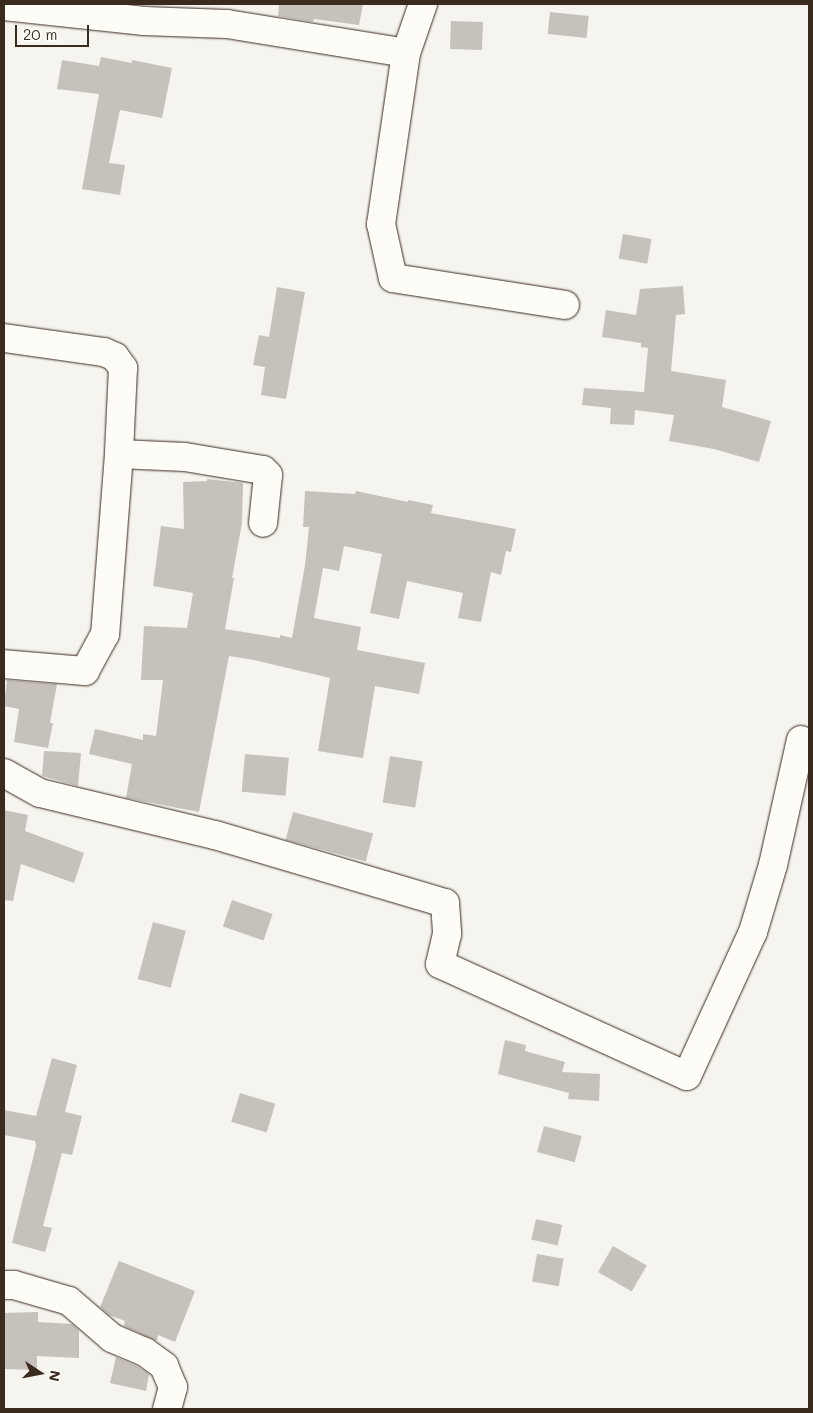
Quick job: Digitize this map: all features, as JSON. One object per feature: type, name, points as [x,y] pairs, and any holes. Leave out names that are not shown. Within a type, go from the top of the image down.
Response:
[{"type":"street","points":[[423,4],[406,53],[381,224],[393,278],[565,304]]},
{"type":"street","points":[[4,6],[144,21],[227,24],[406,53]]},
{"type":"street","points":[[4,338],[104,352],[115,357],[123,368],[119,454],[105,634],[85,671],[4,664]]},
{"type":"street","points":[[119,454],[185,457],[263,470],[268,475],[263,523]]},
{"type":"street","points":[[4,773],[40,793],[215,834],[445,903],[447,934],[440,964],[688,1076],[753,932],[773,864],[802,740]]},
{"type":"street","points":[[4,1285],[14,1285],[69,1301],[112,1338],[145,1352],[164,1366],[173,1387],[167,1409]]},
{"type":"building","points":[[279,4],[363,4],[359,25],[314,19],[313,22],[278,16]]},
{"type":"building","points":[[550,12],[589,16],[586,38],[548,34]]},
{"type":"building","points":[[451,21],[483,22],[482,50],[450,49]]},
{"type":"building","points":[[101,57],[132,63],[132,60],[172,68],[162,118],[120,110],[109,163],[125,165],[120,195],[82,189],[99,94],[57,89],[62,60],[99,66]]},
{"type":"building","points":[[623,234],[652,239],[647,264],[619,259]]},
{"type":"building","points":[[683,286],[685,314],[676,315],[671,371],[726,380],[722,407],[771,421],[759,462],[714,449],[669,441],[674,415],[635,410],[634,425],[610,424],[611,408],[582,405],[584,388],[644,392],[648,348],[641,347],[641,343],[602,337],[606,310],[636,315],[640,289]]},
{"type":"building","points":[[277,287],[305,292],[286,399],[261,395],[265,367],[253,365],[259,335],[269,337]]},
{"type":"building","points":[[207,479],[243,483],[242,523],[225,629],[280,638],[280,635],[292,638],[305,565],[309,527],[303,527],[305,491],[355,494],[356,491],[408,502],[408,500],[433,505],[431,513],[516,529],[511,552],[506,551],[501,575],[491,572],[481,622],[458,618],[463,593],[407,581],[399,619],[370,613],[382,554],[344,546],[339,571],[323,568],[314,618],[361,627],[357,650],[425,663],[419,694],[375,686],[363,758],[318,751],[330,678],[229,656],[199,812],[126,798],[132,764],[89,754],[95,729],[143,740],[143,734],[156,736],[163,680],[141,680],[144,626],[187,628],[193,593],[153,586],[161,526],[184,529],[183,482],[207,481]]},
{"type":"building","points":[[7,680],[57,684],[50,723],[53,723],[48,748],[14,742],[19,709],[4,706]]},
{"type":"building","points":[[44,751],[81,753],[78,786],[42,776]]},
{"type":"building","points":[[245,754],[289,758],[286,796],[242,792]]},
{"type":"building","points":[[390,756],[423,761],[415,808],[383,802]]},
{"type":"building","points":[[4,810],[28,815],[25,831],[84,853],[74,883],[21,864],[13,901],[4,900]]},
{"type":"building","points":[[293,812],[373,833],[366,861],[285,840]]},
{"type":"building","points":[[232,900],[273,914],[264,940],[223,926]]},
{"type":"building","points":[[153,922],[186,931],[171,988],[138,979]]},
{"type":"building","points":[[505,1040],[526,1045],[525,1051],[565,1062],[562,1072],[600,1074],[599,1101],[568,1099],[569,1093],[498,1074]]},
{"type":"building","points":[[52,1058],[77,1065],[65,1112],[82,1116],[72,1155],[62,1153],[43,1226],[52,1228],[45,1252],[12,1243],[36,1146],[35,1141],[4,1135],[4,1110],[36,1116]]},
{"type":"building","points":[[240,1093],[275,1104],[267,1133],[231,1122]]},
{"type":"building","points":[[544,1126],[582,1136],[575,1162],[537,1152]]},
{"type":"building","points":[[536,1219],[562,1225],[558,1246],[531,1239]]},
{"type":"building","points":[[613,1246],[647,1266],[632,1291],[598,1272]]},
{"type":"building","points":[[537,1254],[564,1259],[559,1286],[532,1282]]},
{"type":"building","points":[[119,1261],[195,1291],[175,1342],[158,1335],[157,1341],[124,1326],[125,1321],[109,1315],[100,1307]]},
{"type":"building","points":[[38,1312],[38,1322],[72,1324],[79,1330],[79,1358],[37,1356],[37,1370],[4,1369],[4,1313]]},
{"type":"building","points":[[116,1357],[137,1366],[149,1374],[146,1391],[110,1383]]}]
